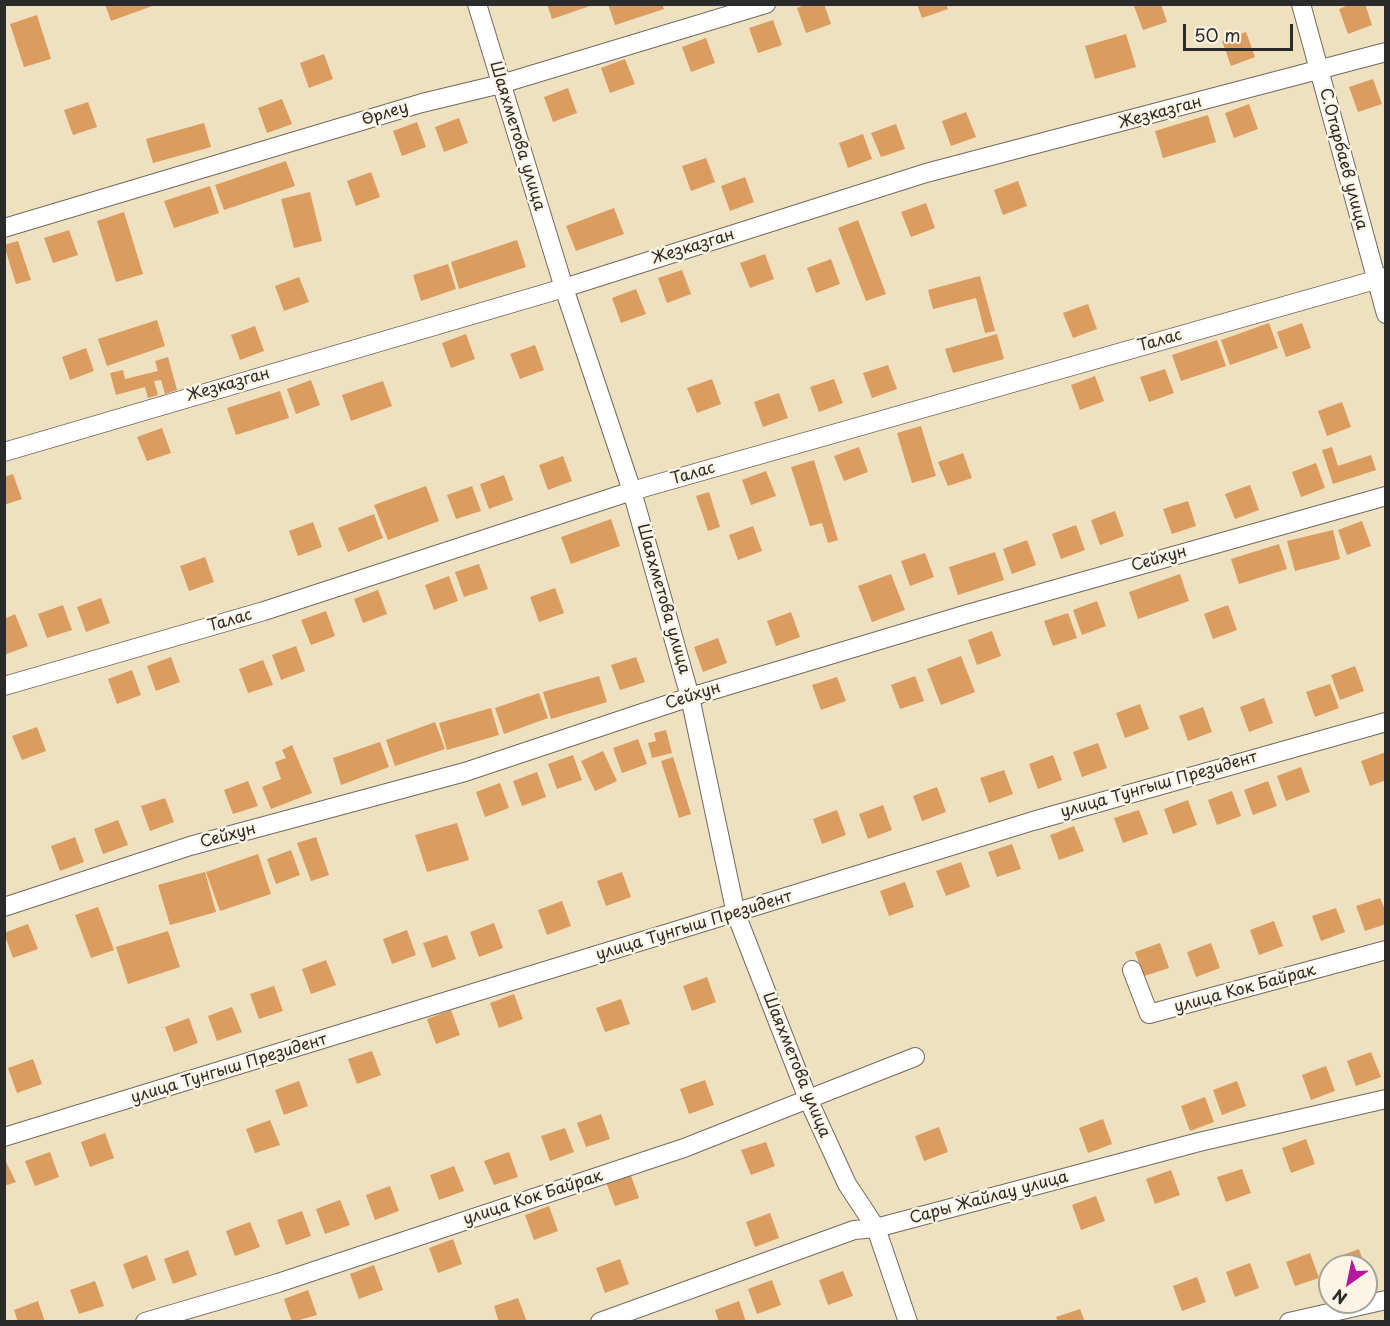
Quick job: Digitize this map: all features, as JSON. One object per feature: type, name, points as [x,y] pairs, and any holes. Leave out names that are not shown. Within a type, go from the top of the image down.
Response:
[{"type":"street","name":"Шаяхметова улица","points":[[477,4],[564,288],[632,491],[690,697],[736,914],[808,1099],[847,1184],[876,1228],[908,1322]]},
{"type":"street","name":"Өрлеу","points":[[4,228],[422,103],[501,84],[766,4]]},
{"type":"street","name":"С.Отарбаев улица","points":[[1301,4],[1381,278],[1386,314]]},
{"type":"street","name":"Жезказган","points":[[4,452],[564,288],[926,173],[1386,52]]},
{"type":"street","name":"Талас","points":[[4,686],[264,611],[632,491],[1381,278]]},
{"type":"street","name":"Сейхун","points":[[4,907],[190,846],[465,772],[690,697],[966,614],[1386,496]]},
{"type":"street","name":"улица Тунгыш Президент","points":[[4,1137],[1033,821],[1386,723]]},
{"type":"street","name":"улица Кок Байрак","points":[[1132,970],[1149,1014],[1386,950]]},
{"type":"street","name":"улица Кок Байрак","points":[[145,1322],[278,1283],[684,1148],[915,1057]]},
{"type":"street","name":"Сары Жайлау улица","points":[[600,1322],[854,1230],[876,1228],[1199,1142],[1386,1099]]},
{"type":"street","points":[[1289,1322],[1386,1300]]},
{"type":"building","points":[[105,4],[154,4],[155,5],[111,21]]},
{"type":"building","points":[[547,4],[593,4],[593,5],[552,19]]},
{"type":"building","points":[[608,4],[662,4],[664,9],[615,25]]},
{"type":"building","points":[[807,4],[824,4],[831,24],[806,33],[797,8]]},
{"type":"building","points":[[917,4],[946,4],[948,9],[922,18]]},
{"type":"building","points":[[1161,4],[1167,22],[1143,30],[1134,6]]},
{"type":"building","points":[[1351,4],[1365,4],[1372,25],[1348,34],[1339,9]]},
{"type":"building","points":[[37,15],[51,59],[24,67],[10,24]]},
{"type":"building","points":[[773,20],[782,45],[758,53],[749,28]]},
{"type":"building","points":[[1246,32],[1255,57],[1231,66],[1222,41]]},
{"type":"building","points":[[1126,34],[1136,67],[1095,79],[1085,46]]},
{"type":"building","points":[[706,38],[715,63],[691,72],[682,47]]},
{"type":"building","points":[[324,54],[333,79],[309,88],[300,63]]},
{"type":"building","points":[[625,59],[635,84],[610,93],[601,68]]},
{"type":"building","points":[[1373,79],[1382,104],[1358,112],[1349,87]]},
{"type":"building","points":[[568,88],[577,113],[553,122],[544,97]]},
{"type":"building","points":[[282,99],[292,124],[267,133],[258,108]]},
{"type":"building","points":[[88,102],[97,127],[73,135],[64,110]]},
{"type":"building","points":[[1249,104],[1258,129],[1234,138],[1225,113]]},
{"type":"building","points":[[966,112],[976,137],[951,146],[942,121]]},
{"type":"building","points":[[1208,115],[1216,142],[1163,158],[1155,131]]},
{"type":"building","points":[[459,118],[468,143],[444,152],[435,127]]},
{"type":"building","points":[[417,122],[426,147],[402,156],[393,131]]},
{"type":"building","points":[[204,123],[211,147],[153,163],[146,139]]},
{"type":"building","points":[[896,124],[905,149],[881,157],[871,133]]},
{"type":"building","points":[[863,134],[872,159],[848,168],[839,143]]},
{"type":"building","points":[[706,158],[715,182],[691,191],[682,166]]},
{"type":"building","points":[[286,161],[295,186],[224,210],[215,185]]},
{"type":"building","points":[[371,172],[380,197],[356,206],[347,181]]},
{"type":"building","points":[[745,177],[754,202],[730,211],[721,186]]},
{"type":"building","points":[[1018,181],[1027,206],[1003,215],[994,190]]},
{"type":"building","points":[[210,186],[219,213],[174,228],[164,201]]},
{"type":"building","points":[[310,192],[322,241],[294,248],[281,199]]},
{"type":"building","points":[[926,203],[935,228],[911,237],[901,212]]},
{"type":"building","points":[[614,208],[624,234],[576,251],[566,226]]},
{"type":"building","points":[[124,212],[143,274],[116,282],[97,221]]},
{"type":"building","points":[[858,220],[886,294],[866,301],[838,228]]},
{"type":"building","points":[[69,230],[78,255],[53,263],[44,238]]},
{"type":"building","points":[[517,240],[526,267],[459,289],[451,262]]},
{"type":"building","points":[[18,241],[31,280],[16,284],[4,245]]},
{"type":"building","points":[[765,254],[774,279],[750,288],[740,263]]},
{"type":"building","points":[[831,259],[840,284],[816,293],[807,268]]},
{"type":"building","points":[[448,264],[456,289],[421,301],[413,275]]},
{"type":"building","points":[[682,270],[691,294],[667,303],[658,278]]},
{"type":"building","points":[[980,276],[995,331],[985,333],[976,298],[933,309],[928,290]]},
{"type":"building","points":[[299,277],[309,302],[284,311],[275,286]]},
{"type":"building","points":[[636,289],[646,314],[621,323],[612,298]]},
{"type":"building","points":[[1088,304],[1097,329],[1073,338],[1063,313]]},
{"type":"building","points":[[157,320],[165,346],[107,366],[98,339]]},
{"type":"building","points":[[1269,323],[1278,348],[1230,365],[1221,340]]},
{"type":"building","points":[[1302,323],[1311,348],[1286,357],[1277,332]]},
{"type":"building","points":[[255,326],[264,351],[240,360],[231,335]]},
{"type":"building","points":[[466,334],[475,359],[451,368],[442,343]]},
{"type":"building","points":[[997,334],[1004,359],[953,373],[945,349]]},
{"type":"building","points":[[1217,340],[1226,366],[1181,381],[1172,355]]},
{"type":"building","points":[[535,345],[544,370],[520,379],[510,354]]},
{"type":"building","points":[[86,348],[94,371],[70,380],[62,357]]},
{"type":"building","points":[[168,357],[177,390],[165,394],[161,380],[154,381],[158,395],[148,398],[145,387],[116,395],[110,373],[123,370],[125,379],[158,371],[155,361]]},
{"type":"building","points":[[888,365],[897,389],[872,398],[863,373]]},
{"type":"building","points":[[1165,369],[1174,393],[1149,402],[1140,377]]},
{"type":"building","points":[[1095,376],[1104,401],[1080,410],[1071,385]]},
{"type":"building","points":[[712,379],[721,404],[697,413],[687,388]]},
{"type":"building","points":[[834,379],[843,403],[819,412],[810,387]]},
{"type":"building","points":[[311,380],[320,405],[296,414],[287,389]]},
{"type":"building","points":[[383,381],[392,406],[351,421],[342,395]]},
{"type":"building","points":[[280,391],[289,418],[236,435],[227,408]]},
{"type":"building","points":[[779,393],[788,418],[763,427],[754,402]]},
{"type":"building","points":[[1342,402],[1351,427],[1327,436],[1318,411]]},
{"type":"building","points":[[921,426],[936,476],[912,483],[897,433]]},
{"type":"building","points":[[162,428],[171,453],[147,461],[137,437]]},
{"type":"building","points":[[859,447],[868,472],[844,481],[834,456]]},
{"type":"building","points":[[1332,447],[1338,466],[1371,455],[1376,470],[1333,484],[1322,450]]},
{"type":"building","points":[[963,453],[972,478],[948,486],[938,462]]},
{"type":"building","points":[[563,456],[572,481],[548,490],[539,465]]},
{"type":"building","points":[[814,460],[838,540],[828,543],[822,523],[810,526],[791,467]]},
{"type":"building","points":[[1316,463],[1325,488],[1301,497],[1292,472]]},
{"type":"building","points":[[766,471],[776,496],[751,505],[742,480]]},
{"type":"building","points":[[13,474],[22,499],[4,505],[4,477]]},
{"type":"building","points":[[504,475],[513,500],[489,509],[480,484]]},
{"type":"building","points":[[1250,485],[1259,510],[1235,519],[1225,494]]},
{"type":"building","points":[[426,486],[439,521],[388,540],[374,505]]},
{"type":"building","points":[[472,486],[481,511],[456,519],[447,495]]},
{"type":"building","points":[[709,492],[720,527],[708,531],[696,496]]},
{"type":"building","points":[[1188,501],[1196,526],[1172,534],[1163,509]]},
{"type":"building","points":[[1115,511],[1124,536],[1100,545],[1091,520]]},
{"type":"building","points":[[374,514],[383,538],[348,552],[338,528]]},
{"type":"building","points":[[611,519],[620,546],[571,564],[561,537]]},
{"type":"building","points":[[1362,521],[1371,546],[1347,555],[1338,530]]},
{"type":"building","points":[[313,522],[322,547],[298,556],[289,531]]},
{"type":"building","points":[[1076,525],[1085,550],[1061,559],[1052,534]]},
{"type":"building","points":[[753,526],[762,551],[738,560],[729,535]]},
{"type":"building","points":[[1333,530],[1340,559],[1295,571],[1287,541]]},
{"type":"building","points":[[1027,540],[1036,565],[1012,574],[1003,549]]},
{"type":"building","points":[[1279,544],[1287,569],[1239,584],[1231,559]]},
{"type":"building","points":[[995,552],[1004,580],[958,595],[949,567]]},
{"type":"building","points":[[925,553],[934,577],[910,586],[901,561]]},
{"type":"building","points":[[205,557],[214,582],[189,591],[180,566]]},
{"type":"building","points":[[479,564],[488,589],[464,597],[455,572]]},
{"type":"building","points":[[891,574],[905,610],[872,622],[858,586]]},
{"type":"building","points":[[1180,574],[1189,601],[1138,619],[1129,592]]},
{"type":"building","points":[[449,576],[458,601],[434,610],[425,585]]},
{"type":"building","points":[[555,588],[564,613],[539,622],[530,597]]},
{"type":"building","points":[[378,590],[387,614],[363,623],[354,599]]},
{"type":"building","points":[[101,598],[110,623],[86,632],[77,607]]},
{"type":"building","points":[[1097,601],[1106,626],[1082,635],[1073,610]]},
{"type":"building","points":[[63,605],[72,630],[47,638],[38,614]]},
{"type":"building","points":[[1228,605],[1237,630],[1213,639],[1204,614]]},
{"type":"building","points":[[326,611],[335,636],[311,645],[301,620]]},
{"type":"building","points":[[791,612],[800,637],[776,646],[767,621]]},
{"type":"building","points":[[1068,613],[1077,638],[1053,646],[1044,621]]},
{"type":"building","points":[[15,614],[28,646],[4,655],[4,619]]},
{"type":"building","points":[[992,631],[1001,656],[977,665],[968,640]]},
{"type":"building","points":[[718,638],[727,663],[703,672],[694,647]]},
{"type":"building","points":[[296,646],[305,671],[281,680],[272,655]]},
{"type":"building","points":[[961,656],[975,692],[941,705],[927,669]]},
{"type":"building","points":[[171,657],[180,682],[156,691],[147,666]]},
{"type":"building","points":[[636,657],[645,682],[620,690],[611,665]]},
{"type":"building","points":[[263,660],[273,685],[248,693],[239,669]]},
{"type":"building","points":[[1355,666],[1364,691],[1340,700],[1331,675]]},
{"type":"building","points":[[132,670],[141,695],[117,704],[108,679]]},
{"type":"building","points":[[599,676],[607,702],[551,719],[543,692]]},
{"type":"building","points":[[915,676],[924,701],[900,709],[891,685]]},
{"type":"building","points":[[837,677],[846,701],[821,710],[812,685]]},
{"type":"building","points":[[1330,684],[1339,708],[1315,717],[1306,692]]},
{"type":"building","points":[[539,693],[548,718],[504,734],[495,708]]},
{"type":"building","points":[[1264,698],[1273,723],[1249,732],[1240,707]]},
{"type":"building","points":[[1140,704],[1149,729],[1125,738],[1116,713]]},
{"type":"building","points":[[1203,707],[1212,732],[1188,741],[1179,716]]},
{"type":"building","points":[[491,708],[499,735],[447,750],[439,723]]},
{"type":"building","points":[[435,722],[445,749],[395,766],[386,740]]},
{"type":"building","points":[[37,727],[46,751],[22,760],[12,736]]},
{"type":"building","points":[[666,730],[672,753],[652,758],[648,743],[656,741],[654,733]]},
{"type":"building","points":[[638,739],[647,764],[622,773],[613,748]]},
{"type":"building","points":[[380,742],[389,767],[341,785],[333,758]]},
{"type":"building","points":[[1098,743],[1107,768],[1082,777],[1073,752]]},
{"type":"building","points":[[292,745],[312,793],[271,809],[262,787],[281,779],[275,762],[286,758],[282,750]]},
{"type":"building","points":[[603,751],[617,781],[595,791],[581,761]]},
{"type":"building","points":[[1386,752],[1386,780],[1370,786],[1361,761]]},
{"type":"building","points":[[573,755],[582,780],[557,789],[548,764]]},
{"type":"building","points":[[1053,755],[1062,780],[1038,789],[1029,764]]},
{"type":"building","points":[[673,757],[691,814],[679,818],[661,761]]},
{"type":"building","points":[[1301,767],[1310,792],[1286,801],[1277,776]]},
{"type":"building","points":[[1004,770],[1013,794],[989,803],[980,778]]},
{"type":"building","points":[[537,772],[546,797],[522,806],[513,781]]},
{"type":"building","points":[[248,781],[258,806],[233,814],[224,790]]},
{"type":"building","points":[[1268,781],[1277,806],[1253,815],[1244,790]]},
{"type":"building","points":[[500,783],[509,808],[485,817],[476,792]]},
{"type":"building","points":[[937,787],[946,812],[922,821],[913,796]]},
{"type":"building","points":[[1232,791],[1241,816],[1217,825],[1208,800]]},
{"type":"building","points":[[165,798],[174,822],[150,831],[141,806]]},
{"type":"building","points":[[1188,800],[1197,825],[1173,834],[1164,809]]},
{"type":"building","points":[[883,805],[892,830],[868,839],[859,814]]},
{"type":"building","points":[[837,810],[846,835],[822,844],[813,819]]},
{"type":"building","points":[[1139,810],[1148,834],[1123,843],[1114,818]]},
{"type":"building","points":[[118,820],[128,845],[103,854],[94,829]]},
{"type":"building","points":[[457,823],[469,860],[427,872],[415,835]]},
{"type":"building","points":[[1074,826],[1084,851],[1059,860],[1050,835]]},
{"type":"building","points":[[75,837],[84,862],[60,871],[51,846]]},
{"type":"building","points":[[316,837],[329,875],[311,881],[297,843]]},
{"type":"building","points":[[1012,844],[1021,869],[997,877],[988,852]]},
{"type":"building","points":[[291,850],[300,875],[276,884],[267,859]]},
{"type":"building","points":[[258,854],[271,894],[220,911],[206,872]]},
{"type":"building","points":[[961,862],[970,887],[946,896],[936,871]]},
{"type":"building","points":[[205,872],[216,912],[170,925],[158,885]]},
{"type":"building","points":[[622,872],[631,897],[606,906],[597,881]]},
{"type":"building","points":[[905,882],[914,907],[889,916],[880,891]]},
{"type":"building","points":[[1380,898],[1386,912],[1386,924],[1365,931],[1356,906]]},
{"type":"building","points":[[562,901],[571,926],[547,935],[538,910]]},
{"type":"building","points":[[98,907],[114,950],[91,958],[75,915]]},
{"type":"building","points":[[1336,908],[1345,932],[1321,941],[1312,916]]},
{"type":"building","points":[[1274,921],[1283,946],[1259,955],[1250,930]]},
{"type":"building","points":[[494,923],[503,948],[479,957],[470,932]]},
{"type":"building","points":[[28,924],[38,949],[13,958],[4,933]]},
{"type":"building","points":[[407,930],[416,955],[392,964],[383,939]]},
{"type":"building","points":[[168,931],[180,967],[128,984],[116,947]]},
{"type":"building","points":[[447,935],[456,959],[432,968],[423,943]]},
{"type":"building","points":[[1160,943],[1169,968],[1144,976],[1135,952]]},
{"type":"building","points":[[1211,943],[1220,968],[1196,977],[1187,952]]},
{"type":"building","points":[[326,960],[336,985],[311,994],[302,969]]},
{"type":"building","points":[[707,977],[716,1002],[692,1011],[683,986]]},
{"type":"building","points":[[274,986],[283,1011],[259,1019],[250,994]]},
{"type":"building","points":[[514,994],[523,1019],[499,1028],[490,1003]]},
{"type":"building","points":[[621,999],[630,1024],[605,1032],[596,1008]]},
{"type":"building","points":[[232,1007],[242,1032],[217,1041],[208,1016]]},
{"type":"building","points":[[451,1010],[460,1035],[436,1044],[427,1019]]},
{"type":"building","points":[[189,1018],[198,1043],[174,1052],[165,1027]]},
{"type":"building","points":[[372,1051],[381,1075],[357,1084],[348,1059]]},
{"type":"building","points":[[1371,1052],[1381,1077],[1356,1086],[1347,1061]]},
{"type":"building","points":[[33,1059],[42,1084],[17,1093],[8,1068]]},
{"type":"building","points":[[1326,1066],[1335,1091],[1311,1100],[1302,1075]]},
{"type":"building","points":[[705,1080],[714,1105],[689,1114],[680,1089]]},
{"type":"building","points":[[299,1081],[308,1106],[284,1115],[275,1090]]},
{"type":"building","points":[[1237,1081],[1246,1106],[1222,1115],[1213,1090]]},
{"type":"building","points":[[1205,1097],[1214,1122],[1190,1131],[1181,1106]]},
{"type":"building","points":[[601,1114],[610,1139],[586,1147],[577,1123]]},
{"type":"building","points":[[1103,1119],[1112,1144],[1088,1153],[1079,1128]]},
{"type":"building","points":[[270,1120],[280,1145],[255,1153],[246,1129]]},
{"type":"building","points":[[939,1127],[948,1152],[924,1161],[915,1136]]},
{"type":"building","points":[[565,1128],[574,1152],[550,1161],[541,1136]]},
{"type":"building","points":[[105,1133],[114,1158],[90,1167],[81,1142]]},
{"type":"building","points":[[1306,1139],[1315,1164],[1291,1173],[1282,1148]]},
{"type":"building","points":[[766,1142],[775,1166],[751,1175],[741,1150]]},
{"type":"building","points":[[50,1152],[59,1177],[35,1186],[25,1161]]},
{"type":"building","points":[[509,1152],[518,1177],[494,1185],[484,1161]]},
{"type":"building","points":[[4,1158],[16,1182],[4,1186]]},
{"type":"building","points":[[454,1166],[464,1191],[439,1200],[430,1175]]},
{"type":"building","points":[[1242,1169],[1251,1193],[1226,1202],[1217,1177]]},
{"type":"building","points":[[1171,1170],[1180,1195],[1155,1204],[1146,1179]]},
{"type":"building","points":[[630,1173],[639,1198],[615,1206],[606,1182]]},
{"type":"building","points":[[390,1186],[399,1211],[375,1220],[366,1195]]},
{"type":"building","points":[[1096,1196],[1105,1221],[1081,1230],[1072,1205]]},
{"type":"building","points":[[340,1200],[350,1225],[325,1234],[316,1209]]},
{"type":"building","points":[[549,1206],[558,1231],[534,1240],[525,1215]]},
{"type":"building","points":[[302,1211],[311,1236],[286,1245],[277,1220]]},
{"type":"building","points":[[770,1213],[779,1238],[755,1247],[746,1222]]},
{"type":"building","points":[[250,1222],[260,1247],[235,1256],[226,1231]]},
{"type":"building","points":[[453,1239],[462,1264],[438,1273],[429,1248]]},
{"type":"building","points":[[1359,1249],[1361,1254],[1346,1254]]},
{"type":"building","points":[[188,1250],[197,1275],[173,1284],[164,1259]]},
{"type":"building","points":[[1310,1253],[1318,1278],[1295,1286],[1286,1262]]},
{"type":"building","points":[[147,1255],[156,1280],[132,1289],[123,1264]]},
{"type":"building","points":[[620,1259],[629,1284],[605,1293],[596,1268]]},
{"type":"building","points":[[1250,1263],[1259,1288],[1235,1297],[1226,1272]]},
{"type":"building","points":[[374,1265],[383,1290],[359,1299],[350,1274]]},
{"type":"building","points":[[843,1271],[853,1296],[828,1305],[819,1280]]},
{"type":"building","points":[[1197,1277],[1206,1302],[1182,1311],[1173,1286]]},
{"type":"building","points":[[772,1280],[781,1305],[757,1314],[748,1289]]},
{"type":"building","points":[[95,1281],[104,1306],[79,1314],[70,1290]]},
{"type":"building","points":[[308,1290],[317,1315],[292,1322],[284,1299]]},
{"type":"building","points":[[518,1298],[527,1322],[499,1322],[494,1306]]},
{"type":"building","points":[[38,1301],[45,1322],[18,1322],[14,1310]]},
{"type":"building","points":[[739,1301],[746,1322],[719,1322],[715,1310]]},
{"type":"building","points":[[1080,1309],[1085,1322],[1058,1322],[1056,1317]]}]
